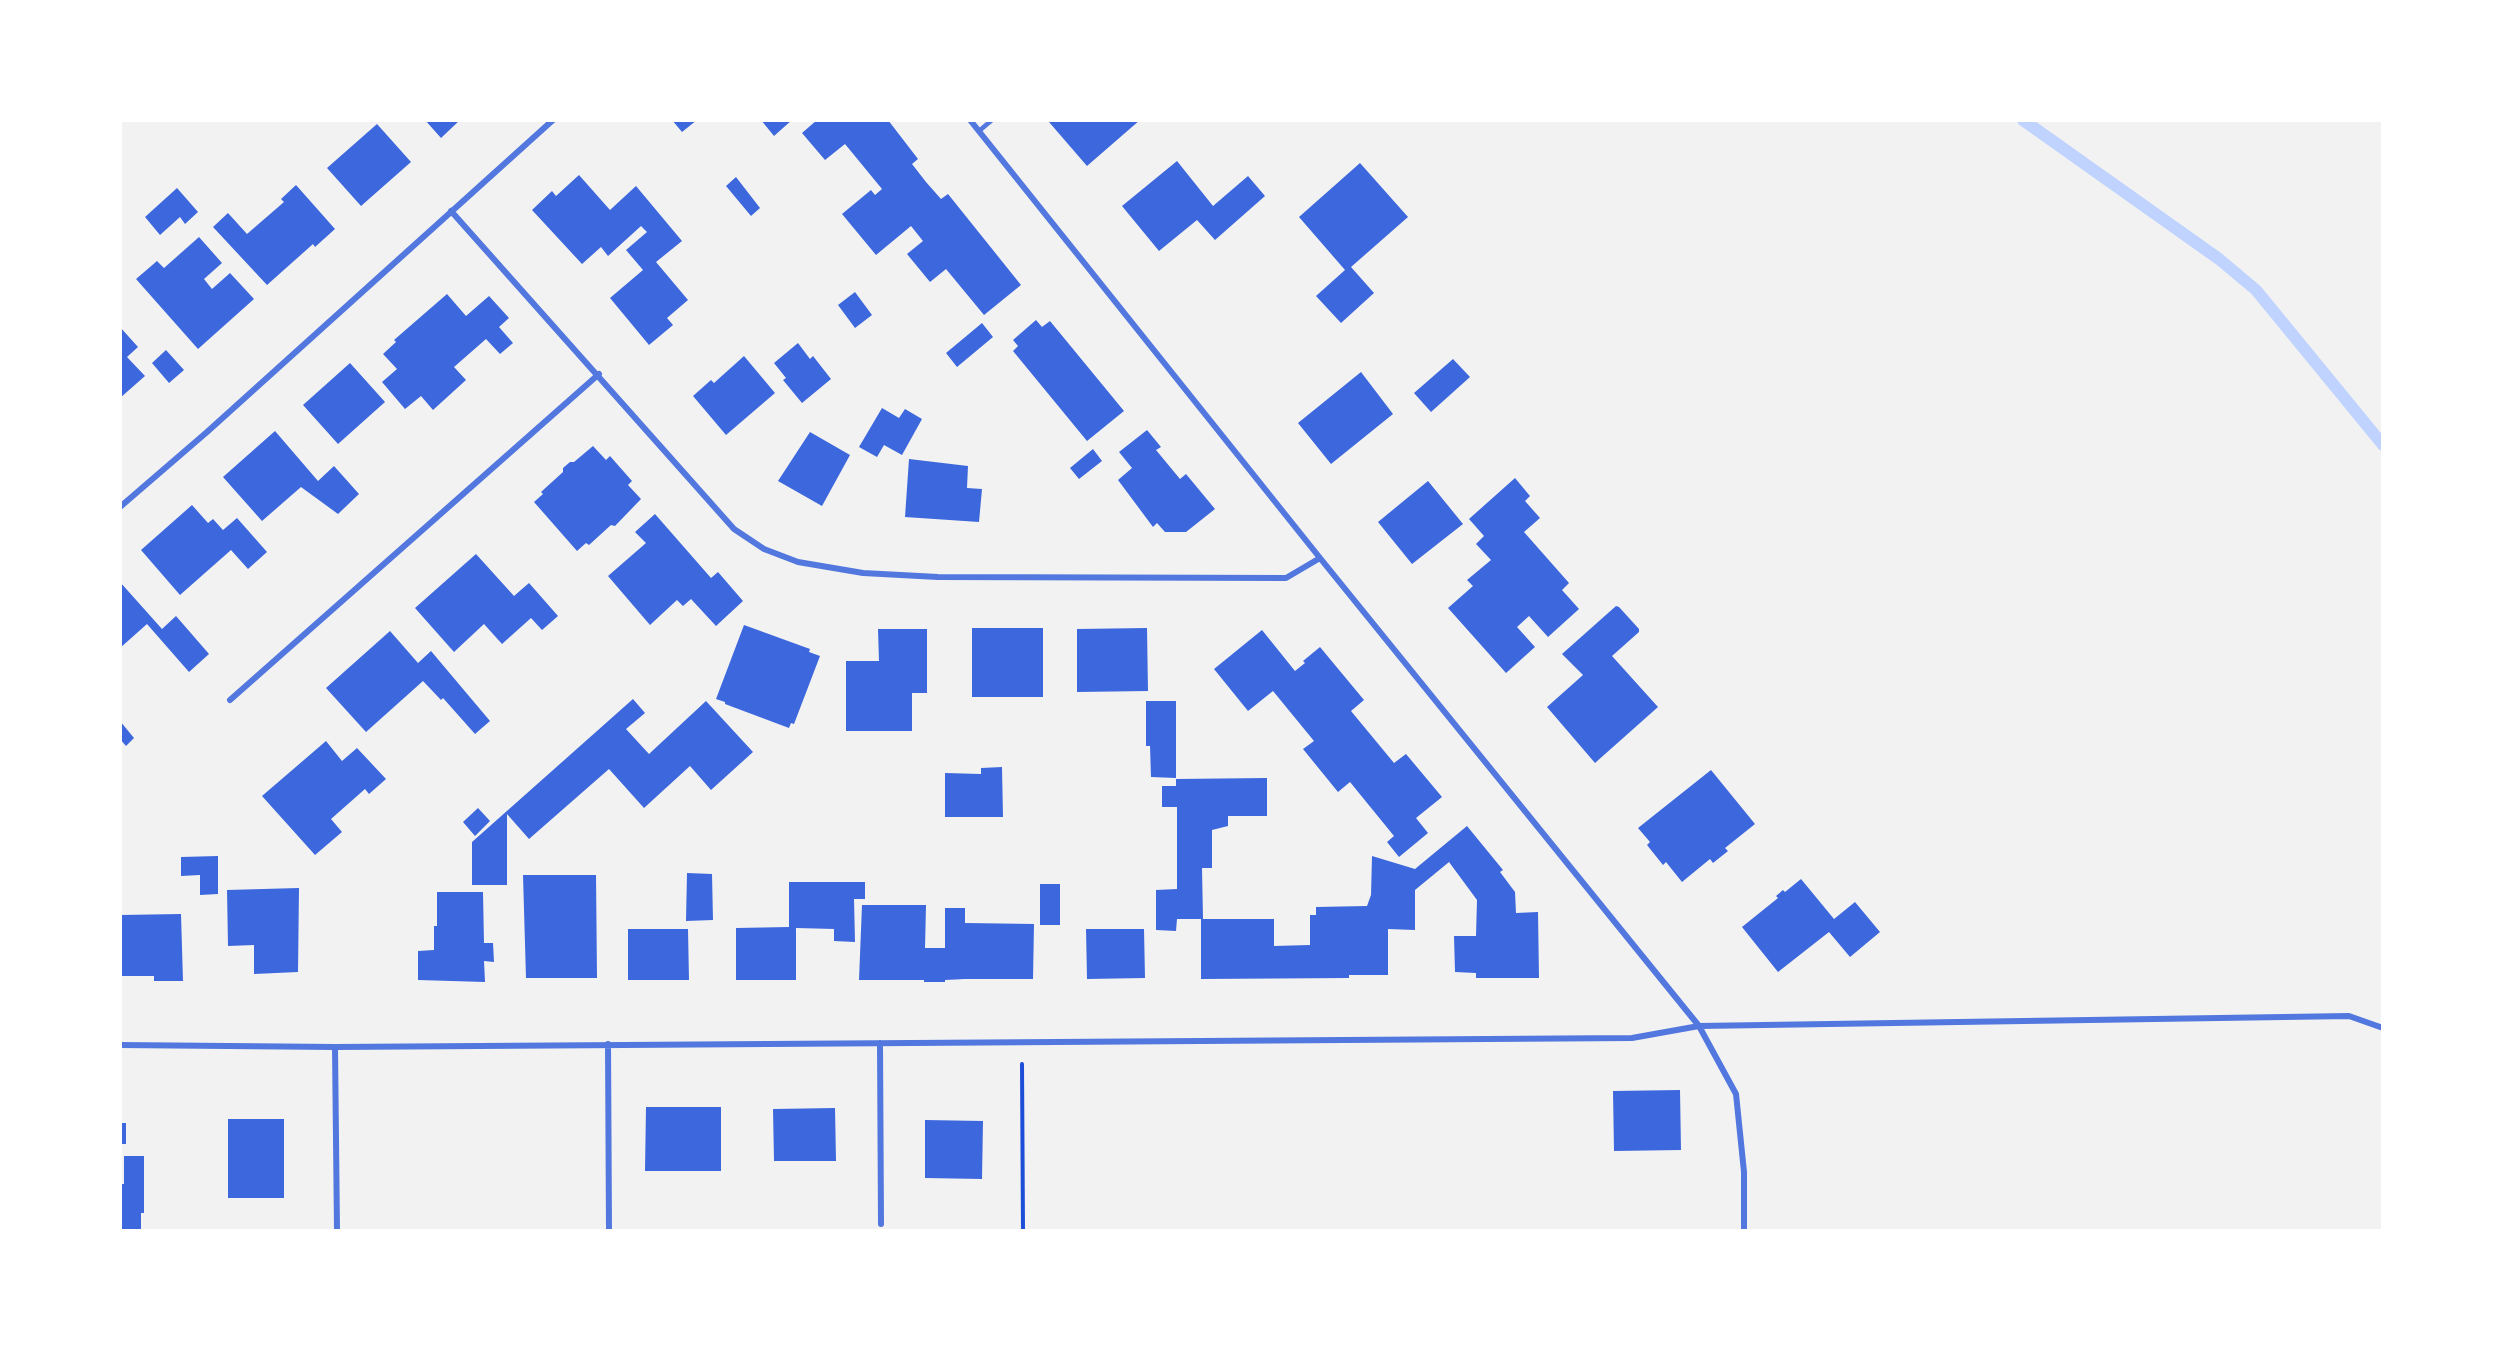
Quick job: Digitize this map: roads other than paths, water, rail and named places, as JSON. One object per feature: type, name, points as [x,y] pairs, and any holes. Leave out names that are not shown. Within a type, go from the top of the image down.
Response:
[{"type":"street","points":[[120,507],[553,120]]},
{"type":"street","points":[[970,120],[1320,558],[1699,1026],[1736,1094],[1744,1172],[1744,1231]]},
{"type":"street","points":[[452,211],[734,529],[764,549],[798,562],[863,573],[938,577],[1286,578],[1320,558]]},
{"type":"street","points":[[230,700],[599,375]]},
{"type":"street","points":[[120,1045],[335,1047],[1632,1038],[1699,1026],[2349,1016],[2383,1028]]},
{"type":"street","points":[[880,1043],[881,1224]]},
{"type":"street","points":[[608,1044],[609,1231]]},
{"type":"street","points":[[335,1047],[337,1231]]},
{"type":"lane","points":[[979,131],[992,120]]},
{"type":"waterway","points":[[2023,120],[2219,259],[2256,290],[2383,445]]}]
